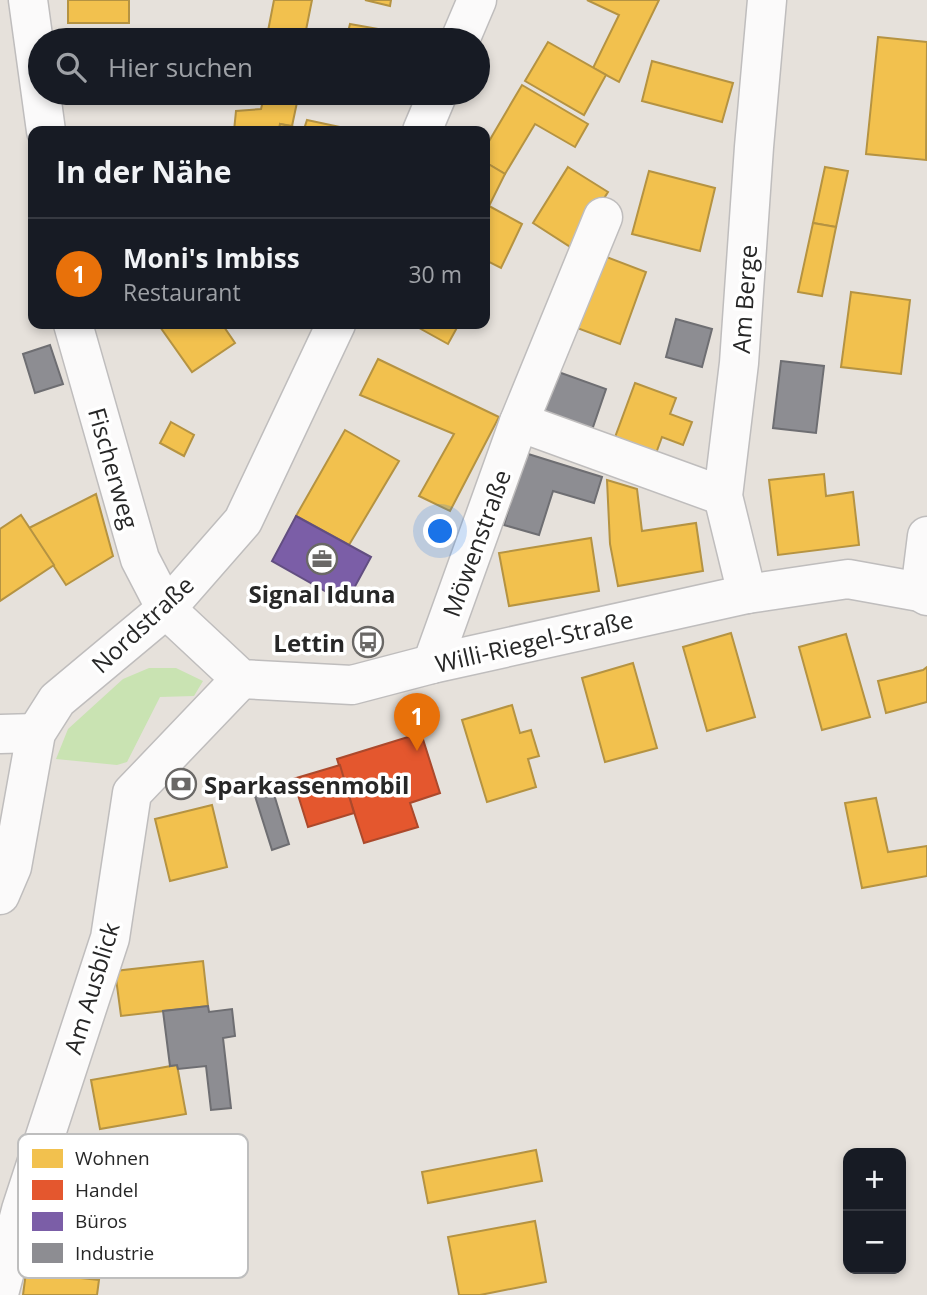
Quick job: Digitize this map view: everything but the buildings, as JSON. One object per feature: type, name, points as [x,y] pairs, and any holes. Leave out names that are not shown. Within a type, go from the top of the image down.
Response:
[{"type":"street","points":[[28,0],[32,28]]},
{"type":"street","points":[[465,28],[477,0]]},
{"type":"street","name":"Am Berge","points":[[747,594],[723,496],[739,363],[767,0]]},
{"type":"street","points":[[42,105],[45,126]]},
{"type":"street","points":[[424,126],[433,105]]},
{"type":"street","name":"Möwenstraße","points":[[432,664],[519,422],[603,217]]},
{"type":"street","name":"Fischerweg","points":[[74,329],[140,559],[166,609]]},
{"type":"street","name":"Nordstraße","points":[[0,895],[12,867],[18,734],[166,609],[243,521],[334,329]]},
{"type":"street","points":[[519,422],[723,496]]},
{"type":"street","points":[[923,594],[927,536]]},
{"type":"street","name":"Willi-Riegel-Straße","points":[[241,679],[352,685],[432,664],[747,594],[848,579],[923,594]]},
{"type":"street","points":[[166,609],[241,679]]},
{"type":"street","name":"Am Ausblick","points":[[46,1134],[110,938],[132,793],[241,679]]},
{"type":"street","name":"Am Ausblick","points":[[0,1290],[18,1221]]},
{"type":"green space","points":[[149,668],[176,668],[203,681],[194,696],[160,697],[127,762],[117,765],[56,759],[68,729],[123,679]]},
{"type":"place","name":"Signal Iduna","points":[[322,559]]},
{"type":"place","name":"Lettin","points":[[368,642]]},
{"type":"place","name":"Moni's Imbiss","points":[[417,751]]},
{"type":"place","name":"Sparkassenmobil","points":[[181,784]]}]
